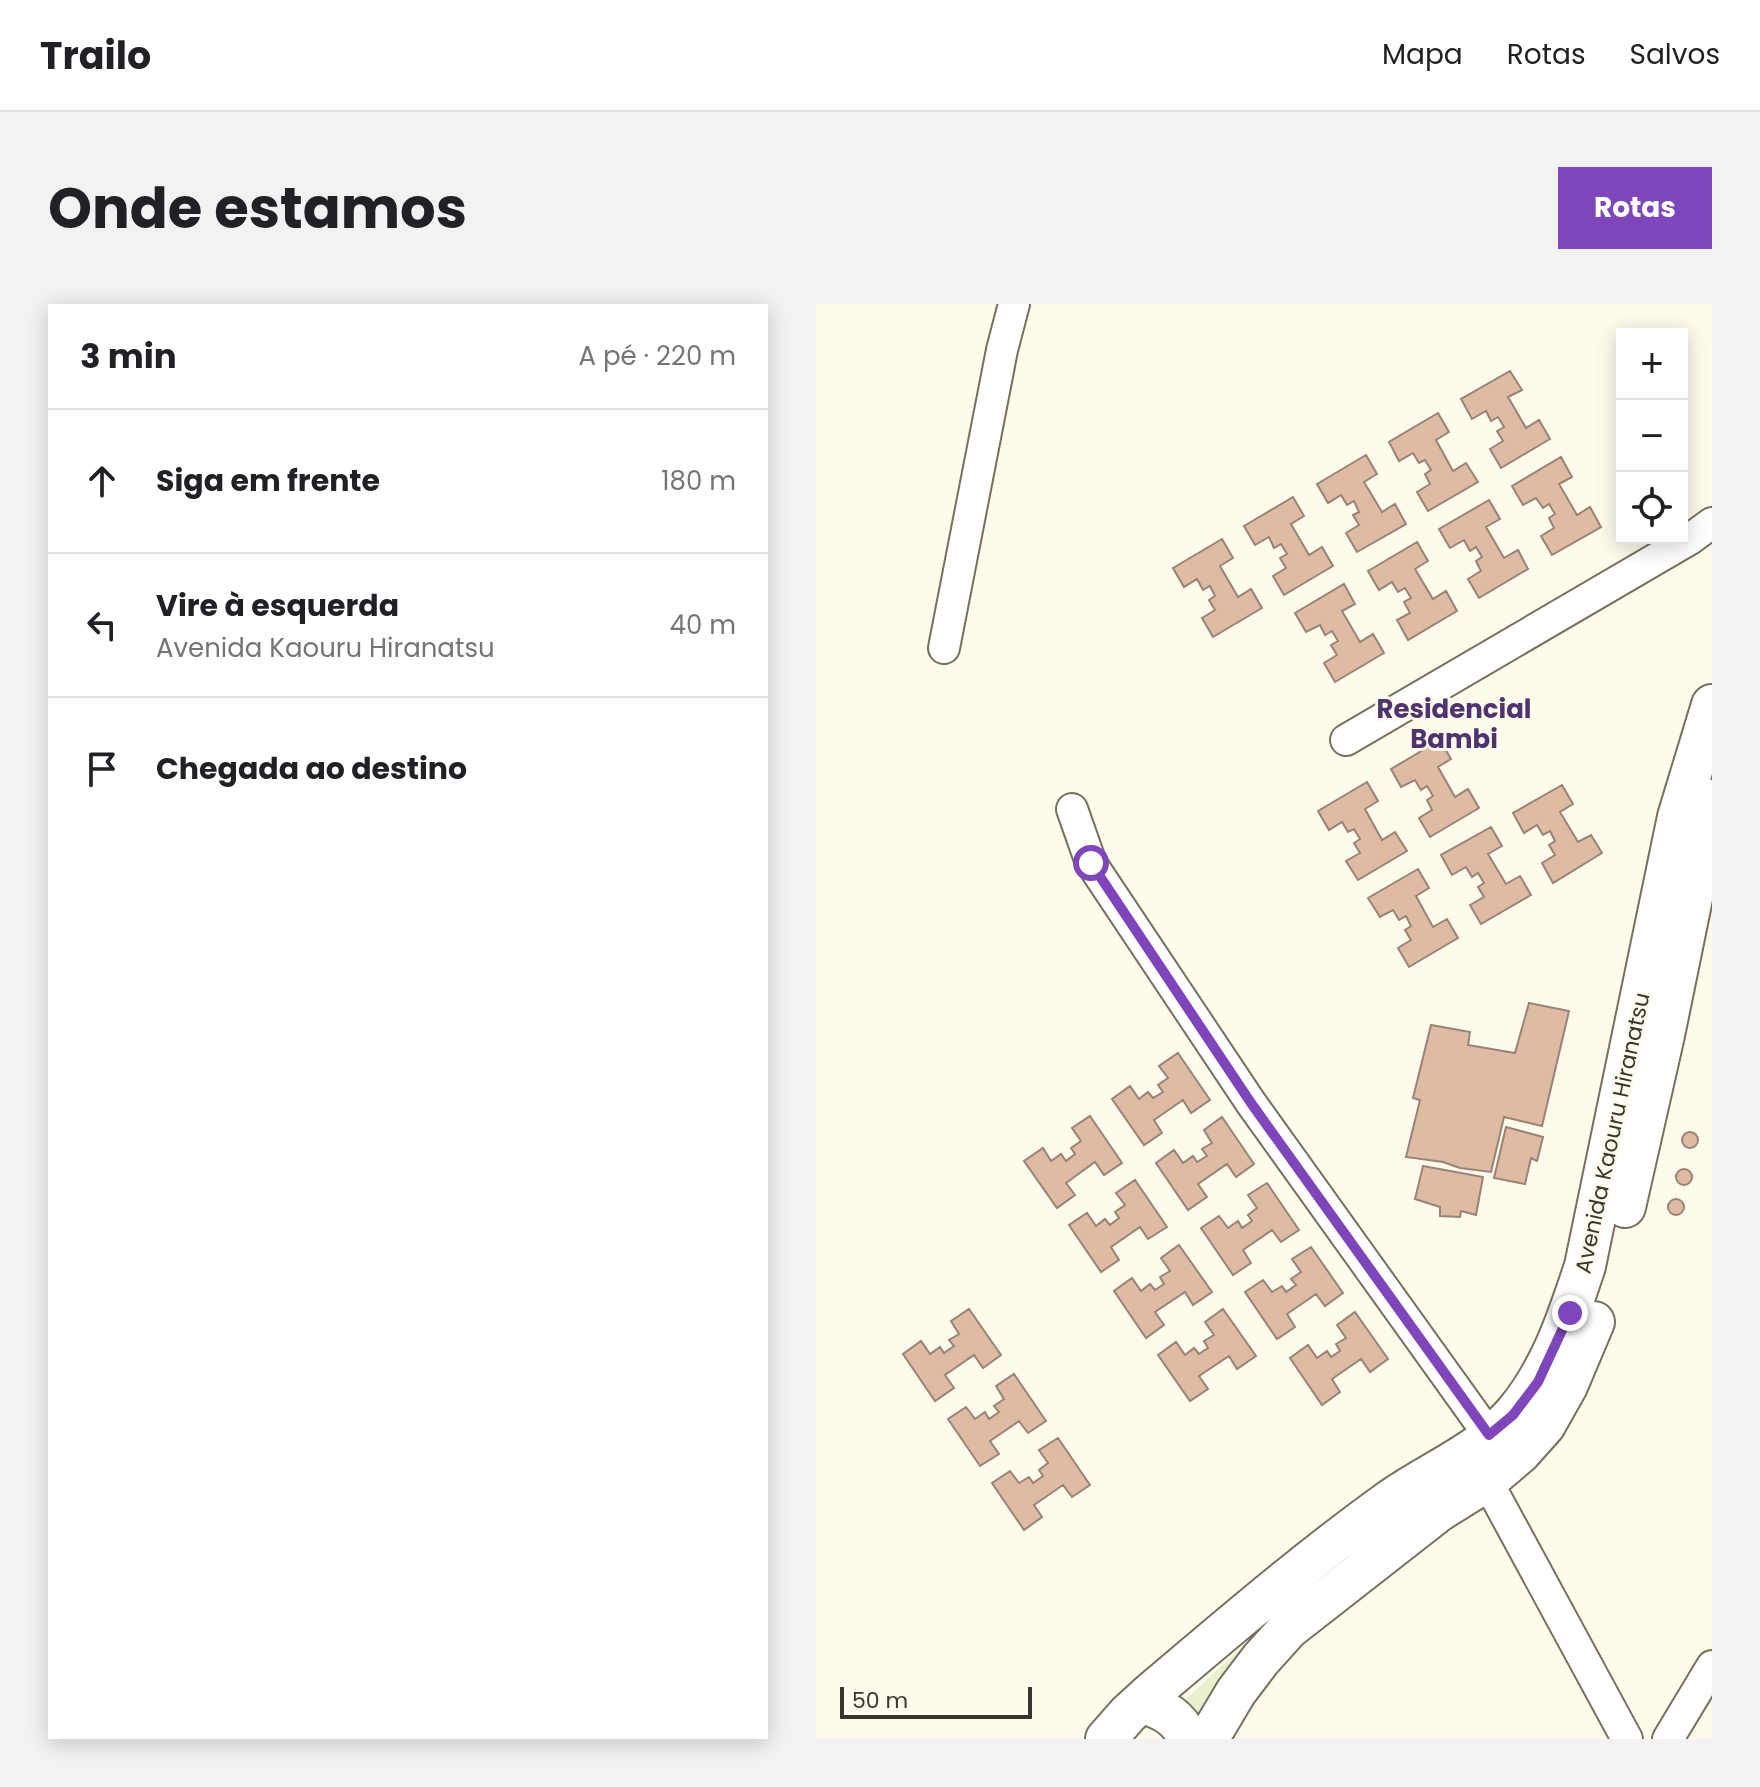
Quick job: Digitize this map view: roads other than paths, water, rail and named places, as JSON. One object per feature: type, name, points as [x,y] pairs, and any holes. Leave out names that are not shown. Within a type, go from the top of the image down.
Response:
[{"type":"main road","name":"Avenida Kaouru Hiranatsu","points":[[1106,1739],[1128,1714],[1189,1661],[1341,1536],[1393,1498],[1481,1443],[1513,1415],[1538,1382],[1570,1313],[1585,1266],[1678,817],[1712,705]]},
{"type":"main road","name":"Avenida Kaouru Hiranatsu","points":[[1208,1739],[1236,1692],[1288,1629],[1439,1511],[1487,1481],[1520,1453],[1545,1425],[1567,1386],[1589,1338],[1607,1286],[1664,1035],[1712,800]]},
{"type":"main road","points":[[1142,1702],[1172,1715],[1189,1739]]},
{"type":"street","points":[[944,648],[1002,350],[1014,304]]},
{"type":"street","points":[[1346,740],[1690,539],[1712,523]]},
{"type":"street","points":[[1072,809],[1091,863],[1251,1103],[1489,1435]]},
{"type":"street","points":[[1487,1481],[1627,1739]]},
{"type":"street","points":[[1668,1739],[1712,1666]]},
{"type":"district","name":"Residencial Bambi","points":[[1454,724]]}]
